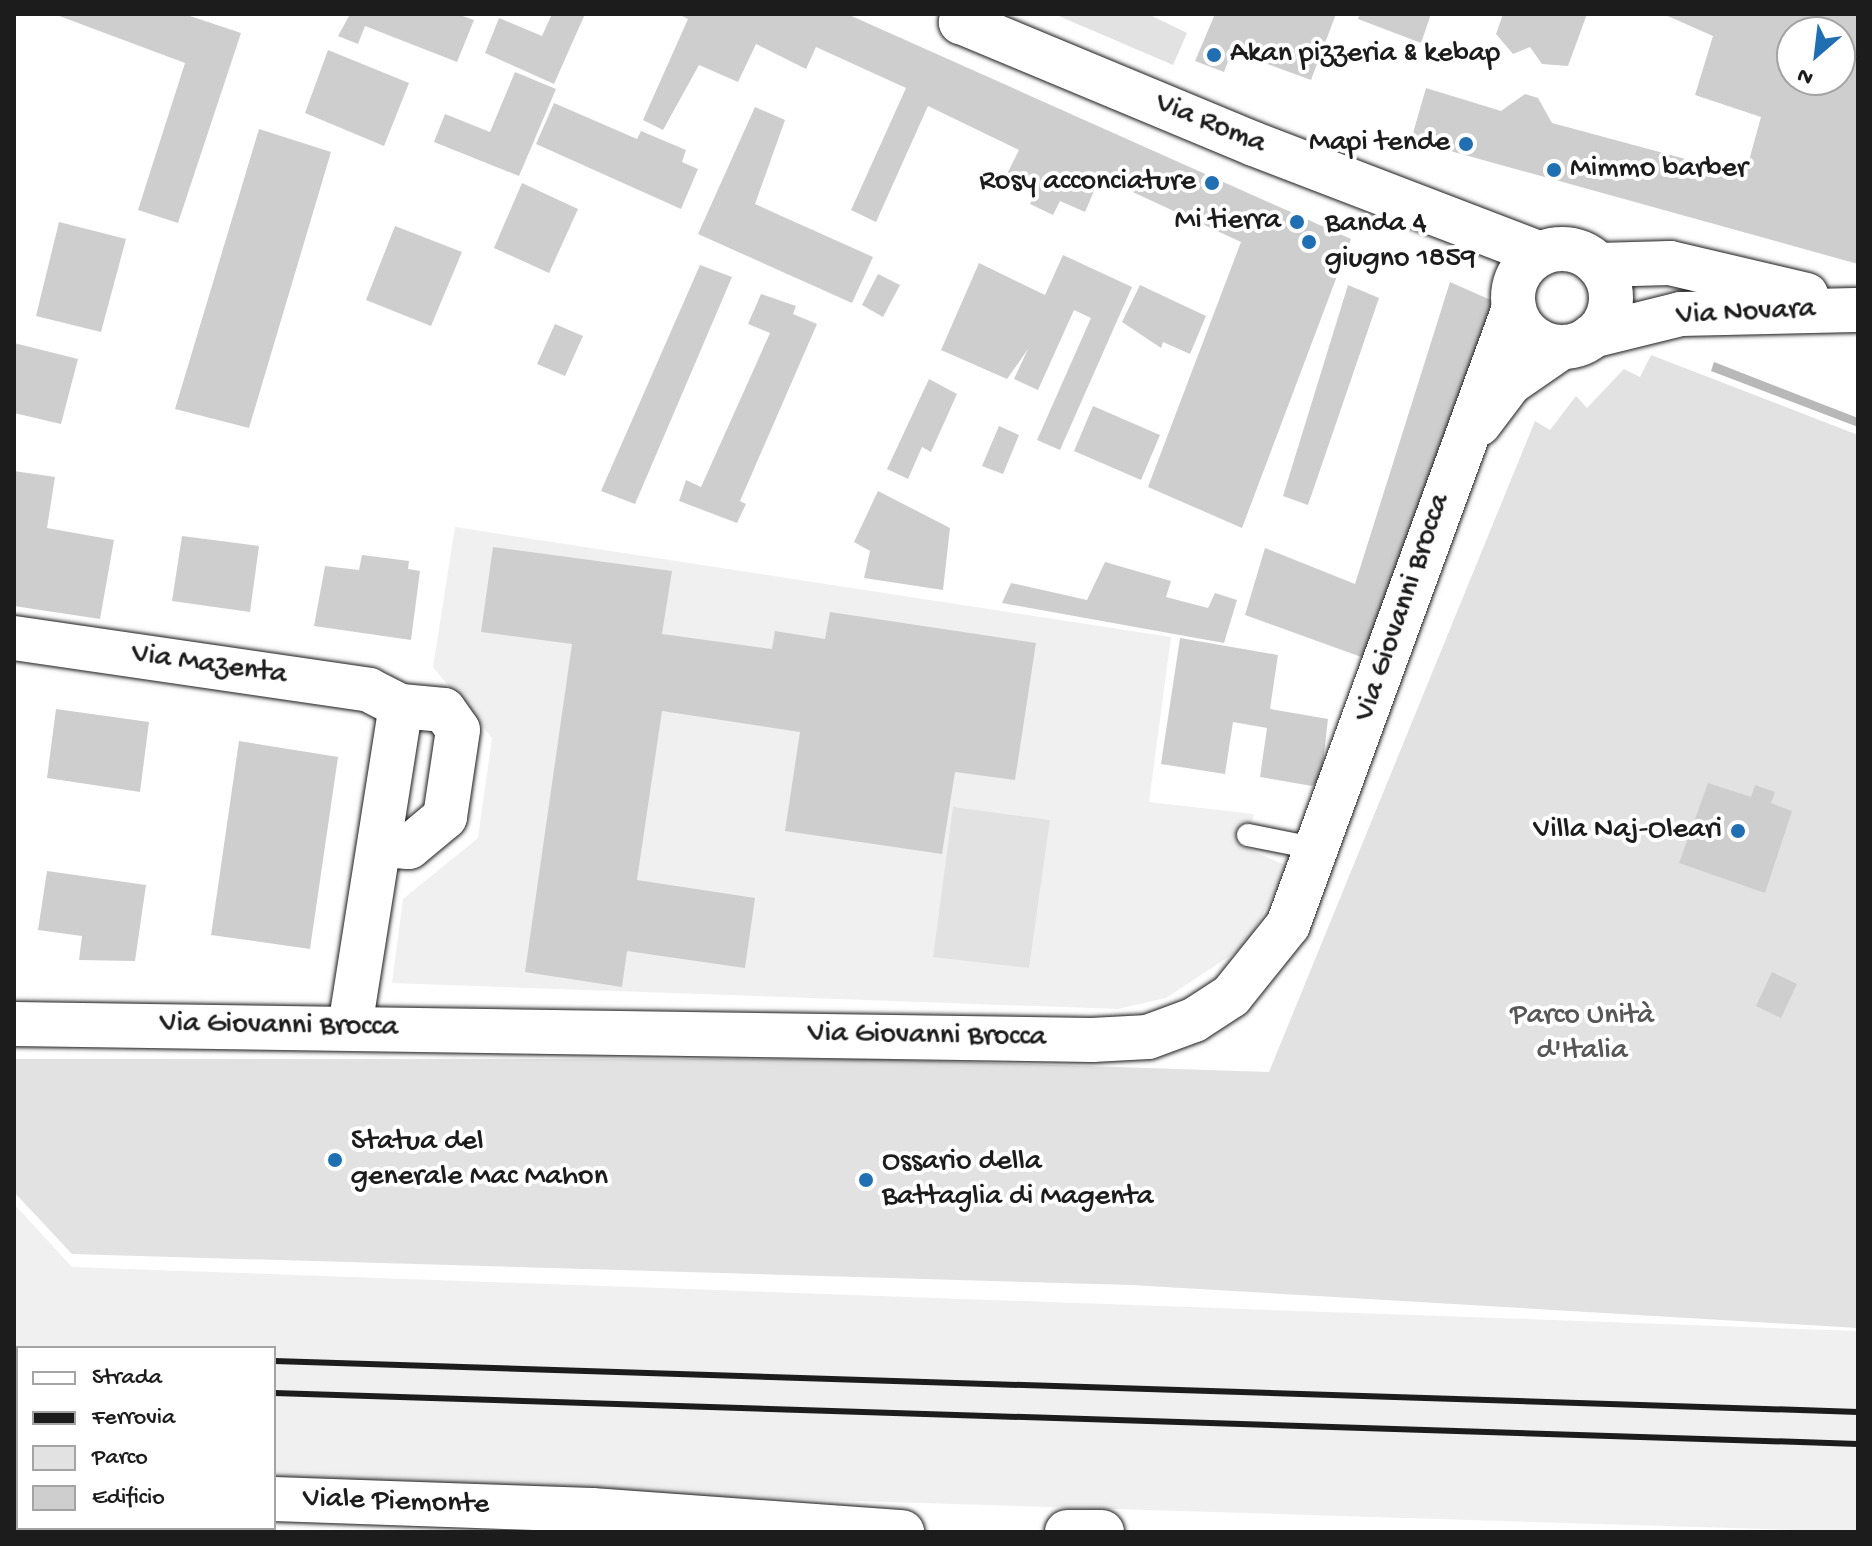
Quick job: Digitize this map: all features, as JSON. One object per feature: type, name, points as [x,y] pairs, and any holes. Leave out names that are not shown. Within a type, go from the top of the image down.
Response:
[{"type":"street","name":"Via Roma","points":[[956,17],[1480,229],[1524,279]]},
{"type":"street","points":[[1571,250],[1598,265],[1610,310],[1577,342],[1531,336],[1524,279],[1571,250]]},
{"type":"street","name":"Via Novara","points":[[1598,265],[1670,263],[1857,311]]},
{"type":"street","name":"Via Giovanni Brocca","points":[[14,1024],[1148,1037],[1194,1020],[1259,968],[1288,925],[1524,279]]},
{"type":"street","name":"Via Novara","points":[[1577,342],[1681,314],[1857,311]]},
{"type":"street","name":"Via Giovanni Brocca","points":[[1460,449],[1510,383],[1577,342]]},
{"type":"street","name":"Via Mazenta","points":[[14,638],[427,699],[458,730],[445,817],[409,847],[381,845]]},
{"type":"street","points":[[350,1027],[381,845],[427,699]]},
{"type":"street","name":"Viale Piemonte","points":[[276,1499],[591,1521],[902,1532]]},
{"type":"lane","points":[[1248,835],[1318,849]]},
{"type":"shaded area","points":[[1714,362],[1858,418],[1858,427],[1711,371]]},
{"type":"shaded area","points":[[455,527],[1171,637],[1149,802],[1254,814],[1244,847],[1289,867],[1245,946],[1166,998],[1118,1009],[392,983],[403,899],[478,838],[492,738],[433,667]]},
{"type":"shaded area","points":[[14,1204],[72,1267],[1858,1331],[1858,1532],[276,1483],[276,1346],[16,1346],[14,1473]]},
{"type":"green space","points":[[1054,14],[1148,14],[1187,33],[1173,65]]},
{"type":"green space","name":"Parco Unità d'Italia","points":[[1651,355],[1858,435],[1858,1328],[1131,1285],[72,1254],[14,1192],[14,1059],[869,1059],[1269,1072],[1535,421],[1550,430],[1576,396],[1587,408],[1624,369],[1640,377]]},
{"type":"green space","points":[[953,807],[1050,820],[1029,968],[933,957]]},
{"type":"building","points":[[54,14],[184,14],[241,33],[178,223],[138,210],[185,63]]},
{"type":"building","points":[[350,14],[457,14],[474,20],[457,62],[365,26],[358,44],[338,36]]},
{"type":"building","points":[[552,14],[585,14],[554,84],[485,53],[499,18],[542,36]]},
{"type":"building","points":[[678,14],[847,14],[1351,239],[1242,528],[1148,487],[1241,242],[1100,177],[1085,212],[1060,201],[1053,215],[1030,204],[1037,189],[1007,174],[1019,150],[928,106],[876,222],[851,210],[906,88],[816,47],[806,69],[756,44],[738,82],[699,65],[663,130],[643,120],[688,19]]},
{"type":"building","points":[[1215,14],[1336,14],[1311,80],[1232,51],[1224,72],[1195,61]]},
{"type":"building","points":[[1360,14],[1431,14],[1421,43],[1358,19]]},
{"type":"building","points":[[1503,14],[1587,14],[1568,66],[1542,64],[1530,47],[1513,54],[1496,34]]},
{"type":"building","points":[[1663,14],[1858,14],[1858,264],[1411,140],[1426,88],[1501,111],[1525,94],[1538,98],[1552,123],[1745,175],[1761,117],[1695,95],[1713,36]]},
{"type":"building","points":[[328,50],[409,83],[384,146],[305,113]]},
{"type":"building","points":[[515,72],[556,89],[519,176],[434,142],[445,114],[490,132]]},
{"type":"building","points":[[554,103],[637,139],[641,131],[686,150],[682,162],[698,169],[681,209],[536,144]]},
{"type":"building","points":[[755,107],[785,120],[755,204],[873,257],[852,303],[698,234]]},
{"type":"building","points":[[259,129],[331,152],[249,428],[175,409]]},
{"type":"building","points":[[522,183],[578,209],[549,273],[494,248]]},
{"type":"building","points":[[59,222],[126,239],[101,332],[36,316]]},
{"type":"building","points":[[395,226],[462,252],[431,326],[366,300]]},
{"type":"building","points":[[1063,255],[1132,287],[1060,450],[1037,440],[1091,318],[1074,310],[1038,390],[1014,379],[1028,349],[1007,379],[941,350],[979,263],[1045,295]]},
{"type":"building","points":[[700,265],[732,277],[635,504],[601,491]]},
{"type":"building","points":[[878,274],[900,285],[883,317],[862,305]]},
{"type":"building","points":[[1450,282],[1493,301],[1364,658],[1245,615],[1265,548],[1355,584]]},
{"type":"building","points":[[1140,285],[1206,316],[1190,354],[1163,342],[1161,348],[1122,322]]},
{"type":"building","points":[[1348,285],[1379,298],[1308,505],[1283,496]]},
{"type":"building","points":[[761,294],[796,306],[793,314],[817,324],[740,501],[746,504],[737,523],[679,501],[686,480],[701,487],[770,333],[748,324]]},
{"type":"building","points":[[555,324],[583,336],[565,376],[537,364]]},
{"type":"building","points":[[14,343],[78,359],[61,424],[14,413]]},
{"type":"building","points":[[929,379],[957,394],[931,452],[922,447],[908,479],[887,469]]},
{"type":"building","points":[[1093,406],[1160,435],[1141,480],[1074,451]]},
{"type":"building","points":[[999,426],[1019,435],[1003,474],[982,466]]},
{"type":"building","points":[[14,471],[55,477],[47,528],[114,540],[100,619],[14,606]]},
{"type":"building","points":[[878,491],[950,528],[943,590],[864,578],[870,551],[854,542]]},
{"type":"building","points":[[182,536],[259,546],[250,612],[172,601]]},
{"type":"building","points":[[493,547],[672,571],[662,634],[772,649],[775,631],[825,639],[830,612],[1036,643],[1015,780],[955,772],[942,854],[785,831],[800,732],[662,711],[637,880],[755,898],[745,968],[627,951],[622,987],[525,972],[572,644],[481,632]]},
{"type":"building","points":[[362,555],[409,561],[408,569],[420,571],[411,640],[314,626],[325,566],[359,570]]},
{"type":"building","points":[[1105,562],[1171,581],[1166,597],[1208,608],[1215,593],[1237,600],[1224,643],[1002,603],[1011,583],[1087,600]]},
{"type":"building","points":[[1180,638],[1278,655],[1270,709],[1328,719],[1321,780],[1312,786],[1260,777],[1267,728],[1233,722],[1225,774],[1161,764]]},
{"type":"building","points":[[56,709],[149,722],[140,792],[47,778]]},
{"type":"building","points":[[239,741],[338,757],[310,949],[211,935]]},
{"type":"building","name":"Villa Naj-Oleari","points":[[1708,783],[1751,797],[1755,785],[1775,792],[1771,803],[1792,811],[1765,893],[1679,863]]},
{"type":"building","points":[[47,871],[146,885],[135,961],[79,960],[82,936],[38,930]]},
{"type":"building","points":[[1772,972],[1797,984],[1781,1018],[1756,1006]]},
{"type":"railway","points":[[276,1361],[1858,1412]]},
{"type":"railway","points":[[276,1393],[1858,1444]]},
{"type":"place","name":"Akan pizzeria & kebap","points":[[1214,55]]},
{"type":"place","name":"Mapi tende","points":[[1466,144]]},
{"type":"place","name":"Mimmo barber","points":[[1554,170]]},
{"type":"place","name":"Rosy acconciature","points":[[1212,183]]},
{"type":"place","name":"Mi tierra","points":[[1297,222]]},
{"type":"place","name":"Banda 4 giugno 1859","points":[[1309,242]]},
{"type":"place","name":"Villa Naj-Oleari","points":[[1738,831]]},
{"type":"place","name":"Statua del generale Mac Mahon","points":[[335,1160]]},
{"type":"place","name":"Ossario della Battaglia di Magenta","points":[[866,1180]]}]
